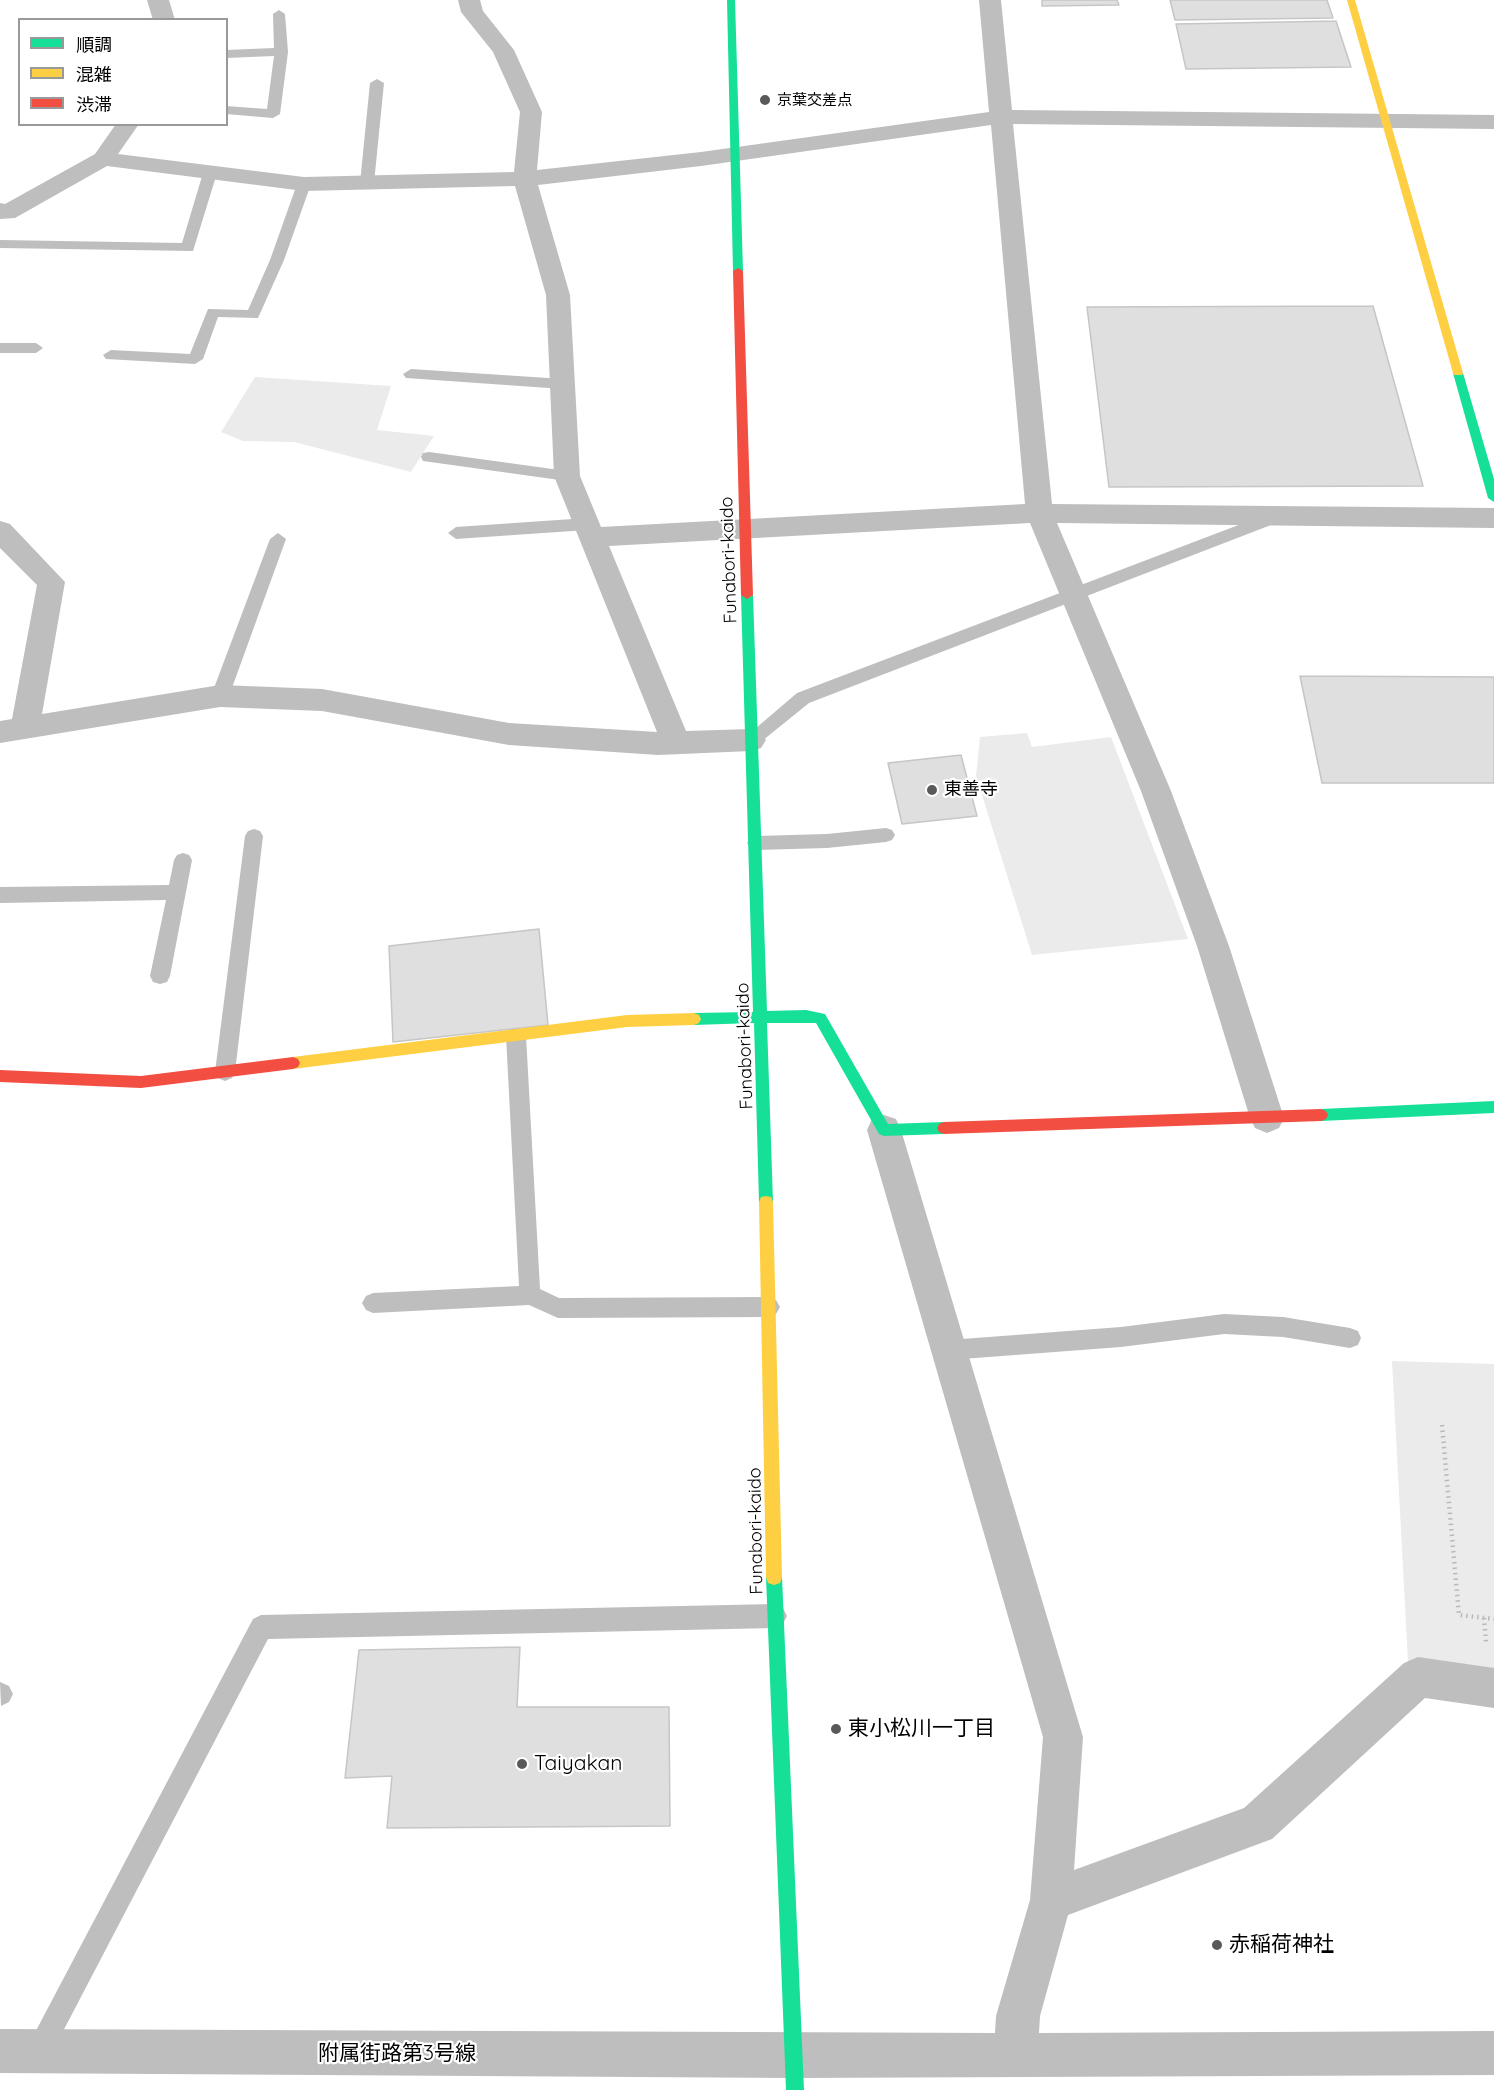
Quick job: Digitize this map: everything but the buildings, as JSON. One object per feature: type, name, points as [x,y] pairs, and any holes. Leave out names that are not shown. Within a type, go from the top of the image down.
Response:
[{"type":"main road","name":"Funabori-kaido","points":[[731,0],[751,740],[770,1307],[775,1616],[794,2073]]},
{"type":"main road","points":[[1351,0],[1494,498]]},
{"type":"main road","points":[[0,1076],[141,1082],[627,1022],[762,1016],[820,1018],[884,1130],[1267,1118],[1494,1107]]},
{"type":"street","points":[[158,0],[163,18]]},
{"type":"street","points":[[469,0],[472,12],[503,50],[531,112],[525,179],[558,294],[567,476],[676,744]]},
{"type":"street","points":[[990,0],[1039,513],[1156,791],[1213,946],[1267,1118]]},
{"type":"street","points":[[104,159],[304,184],[525,179],[734,154],[1002,117],[1494,122]]},
{"type":"street","points":[[0,238],[3,212],[104,159],[127,126]]},
{"type":"street","points":[[591,531],[746,527],[1039,513],[1494,518]]},
{"type":"street","points":[[0,531],[51,582],[12,729],[220,696],[322,700],[509,734],[676,744],[751,740]]},
{"type":"street","points":[[884,1130],[1063,1737],[1051,1900],[1018,2016],[1016,2055]]},
{"type":"street","points":[[1051,1900],[1257,1824],[1418,1677],[1494,1688]]},
{"type":"street","name":"附属街路第3号線","points":[[19,2051],[794,2073],[1016,2055],[1494,2053]]},
{"type":"lane","points":[[228,110],[273,114],[281,52],[279,14]]},
{"type":"lane","points":[[228,54],[281,52]]},
{"type":"lane","points":[[367,183],[377,83]]},
{"type":"lane","points":[[0,244],[188,248],[210,172]]},
{"type":"lane","points":[[111,355],[195,359],[213,312],[253,315],[277,260],[304,184]]},
{"type":"lane","points":[[0,348],[36,348]]},
{"type":"lane","points":[[411,374],[563,384]]},
{"type":"lane","points":[[429,457],[567,476]]},
{"type":"lane","points":[[751,740],[803,698],[1283,514]]},
{"type":"lane","points":[[456,533],[591,531]]},
{"type":"lane","points":[[220,696],[278,539]]},
{"type":"lane","points":[[756,843],[827,841],[886,835]]},
{"type":"lane","points":[[225,1072],[254,836]]},
{"type":"lane","points":[[160,976],[183,860]]},
{"type":"lane","points":[[0,895],[177,892]]},
{"type":"lane","points":[[516,1036],[530,1295]]},
{"type":"lane","points":[[373,1303],[530,1295],[558,1308],[770,1307]]},
{"type":"lane","points":[[949,1350],[1121,1336],[1224,1324],[1282,1327],[1350,1338]]},
{"type":"lane","points":[[19,2051],[261,1627],[775,1616]]},
{"type":"path","points":[[1442,1425],[1459,1615],[1494,1619]]},
{"type":"shaded area","points":[[255,377],[391,386],[377,430],[434,436],[411,472],[294,442],[243,441],[221,432]]},
{"type":"shaded area","points":[[1027,733],[1032,747],[1111,737],[1188,939],[1032,955],[976,776],[980,737]]},
{"type":"shaded area","points":[[1392,1361],[1494,1364],[1494,1673],[1408,1662]]},
{"type":"traffic: fast","points":[[731,0],[738,271]]},
{"type":"traffic: fast","points":[[1458,373],[1494,498]]},
{"type":"traffic: fast","points":[[747,595],[766,1202]]},
{"type":"traffic: fast","points":[[694,1019],[806,1016],[820,1018],[884,1130],[944,1128]]},
{"type":"traffic: fast","points":[[1321,1115],[1494,1107]]},
{"type":"traffic: fast","points":[[774,1577],[795,2090]]},
{"type":"traffic: slow","points":[[1351,0],[1458,373]]},
{"type":"traffic: slow","points":[[293,1063],[627,1021],[694,1019]]},
{"type":"traffic: slow","points":[[766,1202],[774,1577]]},
{"type":"traffic: jam","points":[[738,271],[747,595]]},
{"type":"traffic: jam","points":[[0,1076],[141,1082],[293,1063]]},
{"type":"traffic: jam","points":[[944,1128],[1321,1115]]},
{"type":"place","name":"京葉交差点","points":[[765,100]]},
{"type":"place","name":"東善寺","points":[[932,790]]},
{"type":"place","name":"東小松川一丁目","points":[[836,1729]]},
{"type":"place","name":"Taiyakan","points":[[522,1764]]},
{"type":"place","name":"赤稲荷神社","points":[[1217,1945]]}]
